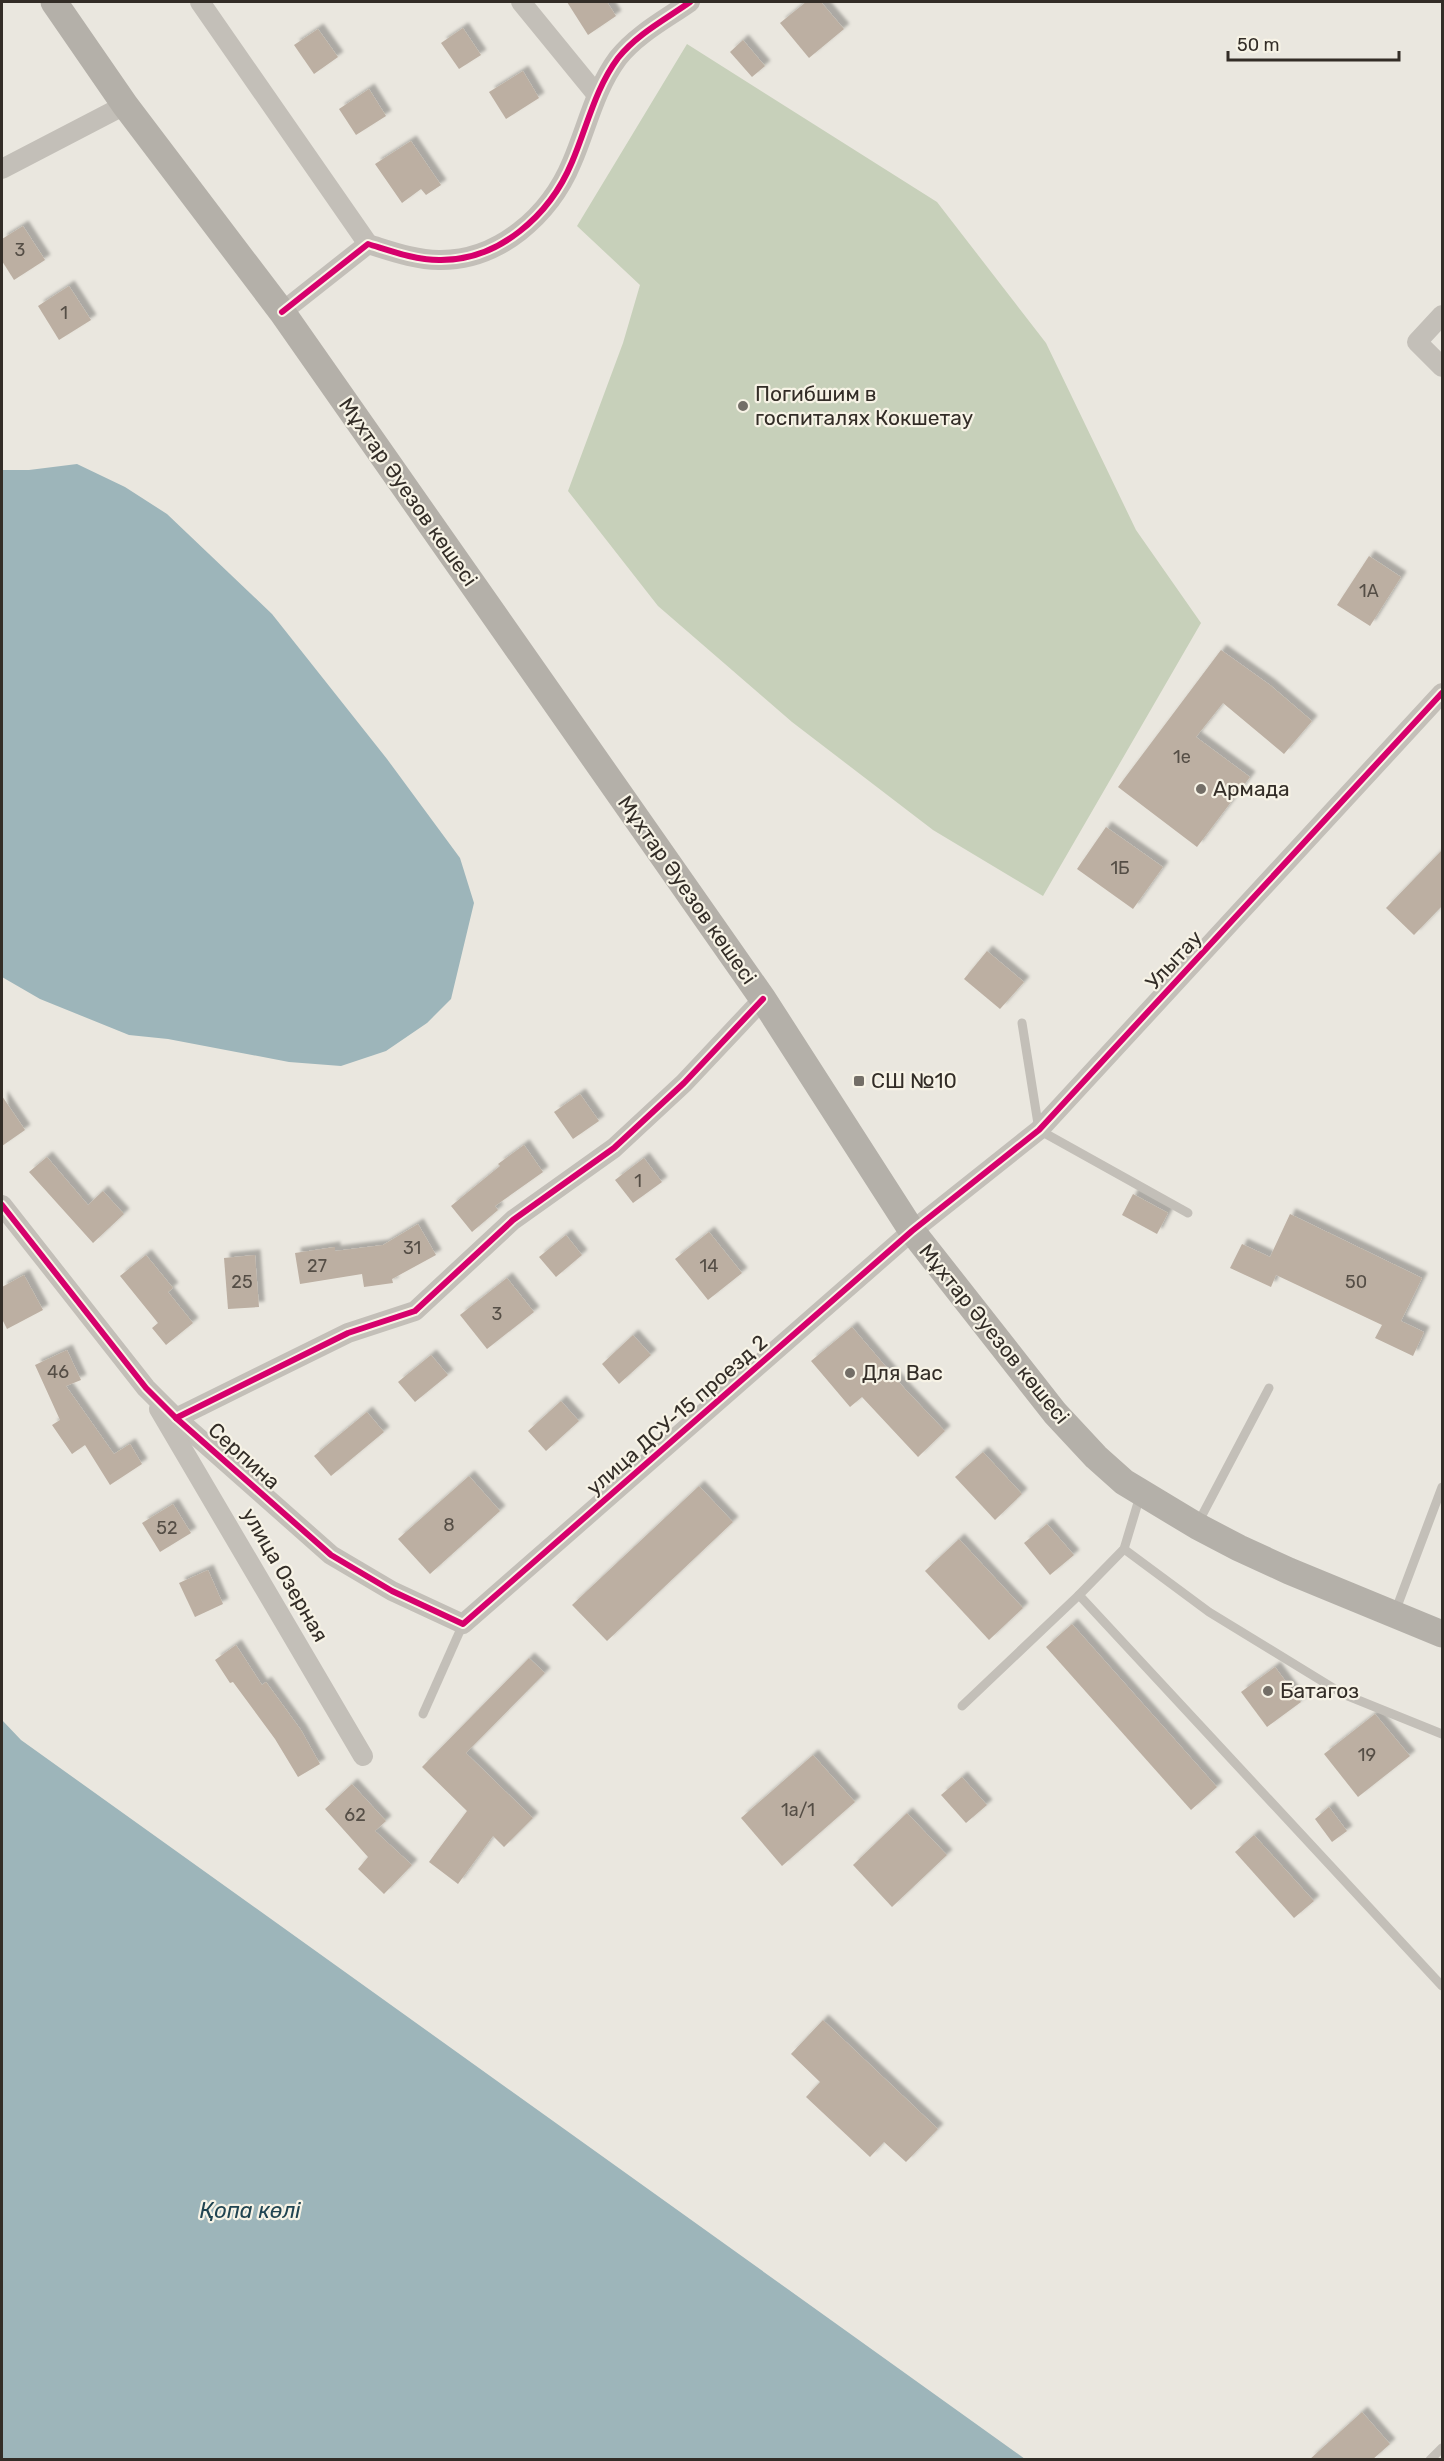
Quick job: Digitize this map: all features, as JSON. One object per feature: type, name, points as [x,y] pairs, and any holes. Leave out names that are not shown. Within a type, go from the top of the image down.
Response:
[{"type":"main road","name":"Мұхтар Әуезов көшесі","points":[[54,2],[125,105],[282,312],[763,999],[912,1231],[1055,1413],[1096,1457],[1141,1494],[1197,1526],[1279,1566],[1443,1635]]},
{"type":"street","points":[[200,2],[368,244],[405,255],[448,259],[467,258],[493,248],[521,232],[542,211],[559,188],[571,164],[597,95],[619,57],[637,39],[690,2]]},
{"type":"street","points":[[521,2],[597,95]]},
{"type":"street","points":[[2,169],[125,105]]},
{"type":"street","points":[[282,312],[368,244]]},
{"type":"street","points":[[1443,315],[1418,342],[1443,367]]},
{"type":"street","name":"Улытау","points":[[912,1231],[1039,1130],[1443,693]]},
{"type":"street","points":[[177,1418],[348,1333],[415,1311],[513,1220],[614,1149],[684,1083],[763,999]]},
{"type":"street","name":"Серпина","points":[[2,1205],[146,1388],[177,1418],[331,1555],[392,1591],[463,1624]]},
{"type":"street","name":"улица ДСУ-15 проезд 2","points":[[463,1624],[912,1231]]},
{"type":"street","name":"улица Озерная","points":[[146,1388],[363,1756]]},
{"type":"lane","points":[[1022,1023],[1039,1130],[1188,1213]]},
{"type":"lane","points":[[1197,1526],[1269,1388]]},
{"type":"lane","points":[[1394,1614],[1443,1486]]},
{"type":"lane","points":[[962,1706],[1124,1549],[1141,1494]]},
{"type":"lane","points":[[1124,1549],[1209,1612],[1343,1694],[1443,1734]]},
{"type":"lane","points":[[1079,1595],[1443,1986]]},
{"type":"lane","points":[[423,1714],[463,1624]]},
{"type":"lane","points":[[1430,2460],[1443,2448]]},
{"type":"green space","points":[[687,44],[937,202],[1046,343],[1136,530],[1201,623],[1043,896],[933,830],[792,722],[658,606],[568,491],[623,343],[640,285],[577,226]]},
{"type":"water","points":[[77,464],[125,487],[167,514],[272,614],[387,759],[460,858],[474,903],[451,999],[427,1023],[386,1051],[341,1066],[289,1062],[168,1039],[129,1035],[40,999],[2,977],[2,470],[29,470]]},
{"type":"water","name":"Қопа көлі","points":[[2,1720],[21,1740],[1025,2459],[2,2459]]},
{"type":"building","points":[[567,2],[607,2],[616,16],[588,35]]},
{"type":"building","points":[[806,2],[821,2],[844,29],[809,58],[780,23]]},
{"type":"building","points":[[463,28],[481,55],[459,69],[441,43]]},
{"type":"building","points":[[318,29],[338,57],[314,74],[294,45]]},
{"type":"building","points":[[743,40],[765,66],[752,77],[730,52]]},
{"type":"building","points":[[523,71],[539,98],[506,119],[489,92]]},
{"type":"building","points":[[369,89],[386,116],[356,135],[339,109]]},
{"type":"building","points":[[411,141],[441,185],[426,195],[421,189],[402,203],[375,164]]},
{"type":"building","points":[[23,226],[45,260],[14,280],[2,261],[2,239]]},
{"type":"building","points":[[69,286],[91,320],[59,340],[38,306]]},
{"type":"building","points":[[1369,556],[1401,577],[1370,626],[1337,605]]},
{"type":"building","points":[[1221,650],[1270,685],[1312,721],[1284,754],[1223,703],[1196,737],[1250,777],[1197,847],[1118,787]]},
{"type":"building","points":[[1106,827],[1163,867],[1133,909],[1077,869]]},
{"type":"building","points":[[1443,849],[1443,905],[1414,935],[1386,908]]},
{"type":"building","points":[[987,951],[1024,982],[1000,1009],[964,979]]},
{"type":"building","points":[[580,1094],[599,1121],[573,1139],[554,1112]]},
{"type":"building","points":[[2,1096],[25,1130],[2,1146]]},
{"type":"building","points":[[524,1145],[543,1172],[495,1206],[498,1210],[472,1232],[451,1206],[500,1166],[498,1164]]},
{"type":"building","points":[[47,1157],[88,1205],[103,1191],[124,1214],[93,1243],[29,1172]]},
{"type":"building","points":[[644,1158],[662,1182],[633,1203],[615,1180]]},
{"type":"building","points":[[1133,1194],[1168,1213],[1157,1234],[1122,1215]]},
{"type":"building","points":[[1290,1214],[1422,1278],[1401,1321],[1424,1332],[1413,1356],[1375,1338],[1382,1325],[1276,1275],[1271,1287],[1230,1268],[1242,1244],[1270,1257]]},
{"type":"building","points":[[418,1224],[436,1255],[392,1279],[393,1283],[364,1287],[362,1274],[300,1284],[295,1253],[335,1247],[335,1251],[383,1245]]},
{"type":"building","points":[[709,1232],[742,1273],[708,1300],[675,1259]]},
{"type":"building","points":[[566,1235],[582,1255],[556,1277],[539,1257]]},
{"type":"building","points":[[146,1255],[173,1288],[168,1292],[193,1323],[166,1345],[152,1328],[158,1323],[120,1276]]},
{"type":"building","points":[[255,1255],[259,1307],[228,1309],[224,1258]]},
{"type":"building","points":[[24,1275],[43,1310],[7,1329],[2,1319],[2,1287]]},
{"type":"building","points":[[507,1278],[534,1312],[487,1349],[460,1315]]},
{"type":"building","points":[[852,1327],[905,1389],[945,1431],[918,1457],[862,1397],[850,1407],[811,1361]]},
{"type":"building","points":[[633,1335],[651,1355],[619,1384],[602,1364]]},
{"type":"building","points":[[67,1350],[81,1380],[66,1386],[114,1454],[130,1444],[142,1464],[110,1485],[85,1445],[72,1454],[52,1425],[60,1420],[35,1365]]},
{"type":"building","points":[[431,1355],[448,1375],[415,1402],[398,1382]]},
{"type":"building","points":[[561,1401],[579,1421],[546,1451],[528,1431]]},
{"type":"building","points":[[367,1412],[384,1432],[331,1476],[314,1456]]},
{"type":"building","points":[[983,1452],[1022,1494],[995,1520],[955,1477]]},
{"type":"building","points":[[469,1476],[500,1511],[430,1574],[398,1539]]},
{"type":"building","points":[[699,1486],[733,1522],[607,1641],[572,1605]]},
{"type":"building","points":[[173,1504],[191,1533],[160,1552],[142,1523]]},
{"type":"building","points":[[1047,1524],[1074,1555],[1050,1575],[1024,1543]]},
{"type":"building","points":[[959,1539],[1023,1608],[989,1640],[925,1571]]},
{"type":"building","points":[[208,1570],[223,1604],[195,1617],[179,1583]]},
{"type":"building","points":[[1072,1624],[1217,1787],[1191,1810],[1046,1647]]},
{"type":"building","points":[[236,1645],[262,1685],[266,1682],[301,1730],[320,1764],[298,1777],[275,1739],[233,1682],[230,1683],[215,1660]]},
{"type":"building","points":[[529,1658],[545,1673],[466,1753],[533,1818],[504,1847],[493,1836],[458,1884],[429,1862],[467,1811],[422,1767]]},
{"type":"building","points":[[1275,1667],[1301,1702],[1267,1727],[1241,1692]]},
{"type":"building","points":[[1375,1714],[1410,1756],[1358,1797],[1324,1754]]},
{"type":"building","points":[[813,1755],[855,1802],[782,1866],[741,1818]]},
{"type":"building","points":[[962,1777],[987,1805],[966,1823],[941,1795]]},
{"type":"building","points":[[352,1784],[386,1821],[375,1831],[412,1865],[384,1894],[358,1869],[368,1857],[325,1809]]},
{"type":"building","points":[[1329,1807],[1347,1831],[1332,1842],[1315,1819]]},
{"type":"building","points":[[907,1813],[947,1855],[892,1907],[853,1865]]},
{"type":"building","points":[[1254,1835],[1314,1901],[1294,1918],[1235,1852]]},
{"type":"building","points":[[823,2020],[938,2129],[906,2162],[884,2142],[870,2157],[806,2097],[820,2082],[791,2054]]},
{"type":"building","points":[[1362,2412],[1390,2444],[1372,2460],[1309,2460]]},
{"type":"cycle path","points":[[282,312],[368,244],[403,255],[439,260],[482,253],[520,231],[536,217],[562,181],[572,162],[597,95],[618,58],[643,34],[690,2]]},
{"type":"cycle path","points":[[2,1205],[146,1388],[176,1418],[331,1555],[392,1591],[463,1624],[912,1231],[1039,1130],[1442,693]]},
{"type":"cycle path","points":[[176,1418],[348,1333],[415,1311],[513,1220],[614,1148],[684,1083],[763,999]]},
{"type":"place","name":"Погибшим в госпиталях Кокшетау","points":[[743,406]]},
{"type":"place","name":"Армада","points":[[1201,789]]},
{"type":"place","name":"СШ №10","points":[[859,1081]]},
{"type":"place","name":"Для Вас","points":[[850,1373]]},
{"type":"place","name":"Батагоз","points":[[1268,1691]]}]
